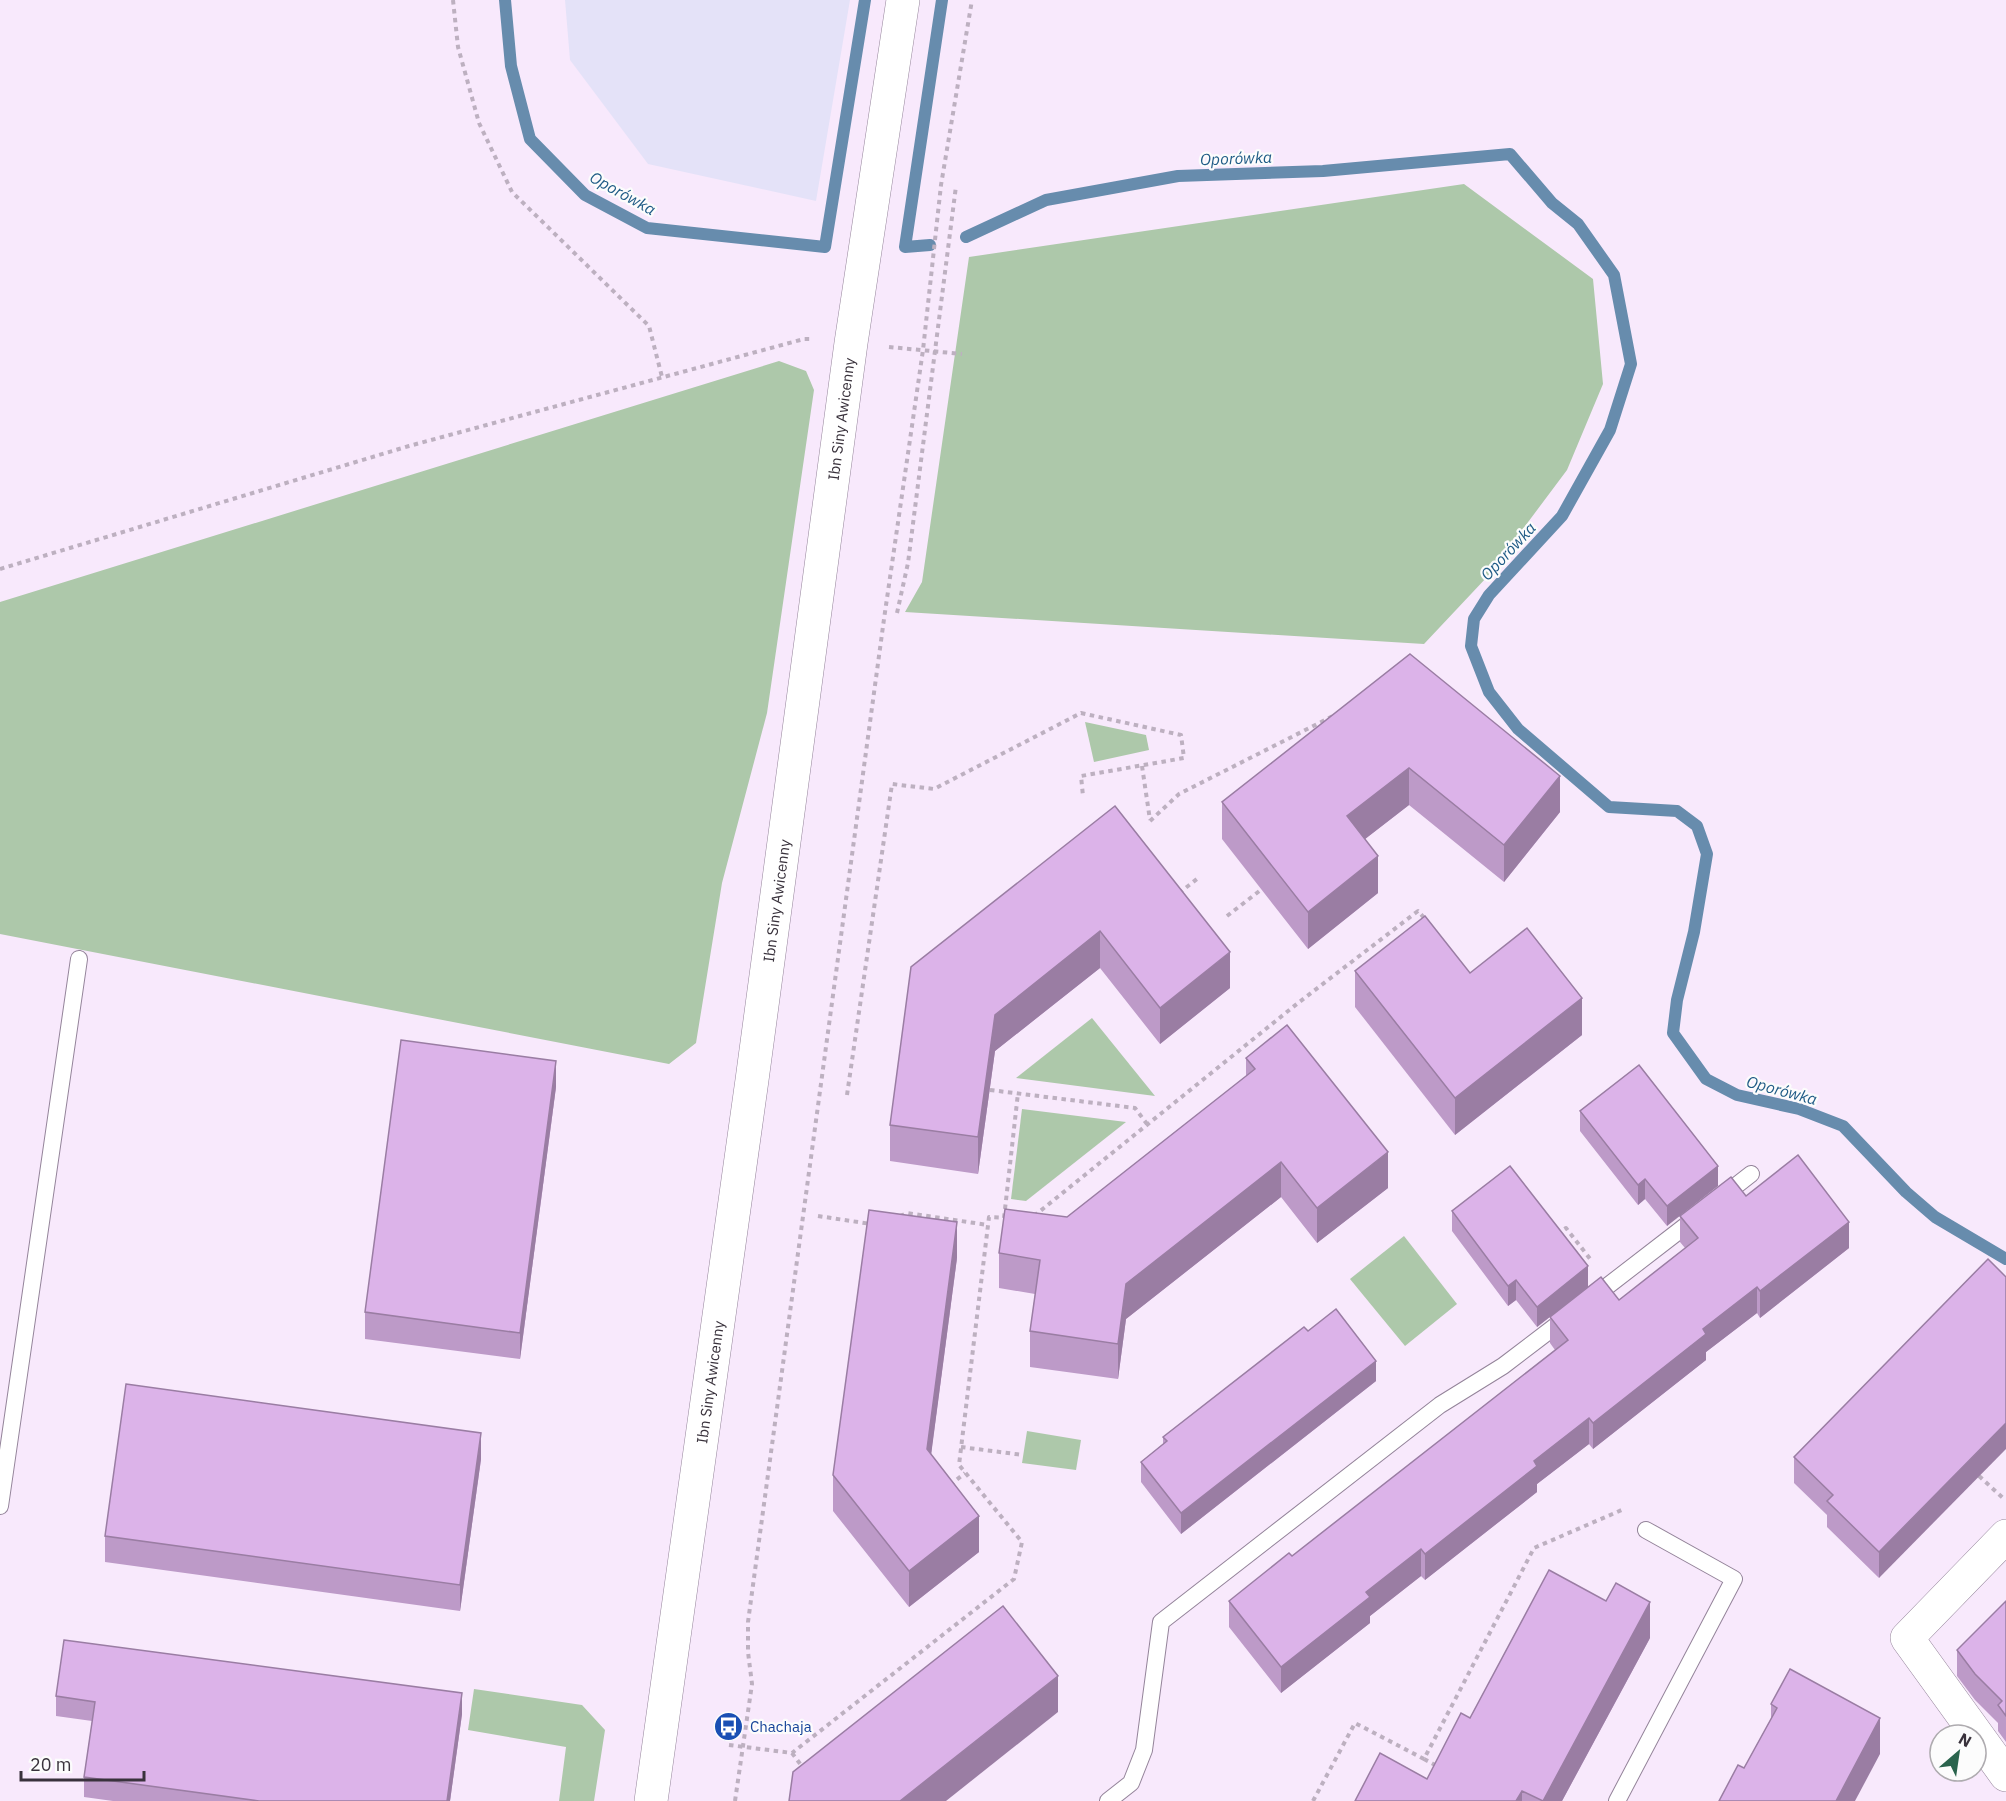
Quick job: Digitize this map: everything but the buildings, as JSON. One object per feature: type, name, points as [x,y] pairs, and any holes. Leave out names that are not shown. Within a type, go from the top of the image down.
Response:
[{"type":"street","name":"Ibn Siny Awicenny","points":[[651,1801],[851,343],[903,0]]},
{"type":"street","points":[[2006,1536],[1907,1638],[2006,1774]]},
{"type":"lane","points":[[0,1506],[79,959]]},
{"type":"lane","points":[[1108,1801],[1131,1783],[1144,1750],[1161,1622],[1440,1405],[1503,1366],[1751,1174]]},
{"type":"lane","points":[[1617,1801],[1734,1579],[1646,1530]]},
{"type":"path","points":[[453,0],[458,47],[479,123],[512,192],[649,326],[662,377]]},
{"type":"path","points":[[735,1801],[752,1684],[748,1652],[748,1622],[884,619],[923,350],[941,185],[972,0]]},
{"type":"path","points":[[897,613],[908,563],[956,186]]},
{"type":"path","points":[[0,569],[409,446],[804,339],[962,354]]},
{"type":"path","points":[[847,1095],[892,784],[934,789],[1081,713],[1181,735],[1184,758],[1081,776],[1083,796]]},
{"type":"path","points":[[1142,766],[1150,821],[1179,794],[1335,715]]},
{"type":"path","points":[[1172,898],[1197,879]]},
{"type":"path","points":[[1227,916],[1262,889]]},
{"type":"path","points":[[1030,1219],[1298,1003],[1418,911],[1432,928]]},
{"type":"path","points":[[990,1090],[1135,1108],[1147,1124]]},
{"type":"path","points":[[1004,1218],[1018,1093]]},
{"type":"path","points":[[891,1221],[907,1213],[988,1225]]},
{"type":"path","points":[[818,1216],[875,1224]]},
{"type":"path","points":[[792,1753],[1014,1579],[1022,1542],[959,1465],[989,1217],[1013,1218]]},
{"type":"path","points":[[1551,1238],[1566,1228],[1610,1284]]},
{"type":"path","points":[[961,1447],[1023,1455]]},
{"type":"path","points":[[943,1491],[965,1473]]},
{"type":"path","points":[[1424,1759],[1534,1548],[1624,1509],[1646,1530]]},
{"type":"path","points":[[1313,1801],[1356,1723],[1441,1768]]},
{"type":"path","points":[[729,1745],[792,1753],[806,1770]]},
{"type":"shaded area","points":[[565,0],[850,0],[816,201],[648,164],[570,60]]},
{"type":"green space","points":[[1464,184],[1593,279],[1603,384],[1567,470],[1487,577],[1424,644],[905,612],[922,582],[969,257]]},
{"type":"green space","points":[[779,361],[806,371],[814,390],[767,713],[722,883],[696,1043],[669,1064],[0,934],[0,602]]},
{"type":"green space","points":[[1085,722],[1146,735],[1149,750],[1094,762]]},
{"type":"green space","points":[[1092,1018],[1155,1096],[1016,1078]]},
{"type":"green space","points":[[1022,1109],[1126,1122],[1026,1201],[1011,1199]]},
{"type":"green space","points":[[1404,1236],[1457,1304],[1405,1346],[1350,1279]]},
{"type":"green space","points":[[1027,1431],[1081,1440],[1076,1470],[1022,1463]]},
{"type":"green space","points":[[474,1689],[582,1705],[605,1730],[594,1801],[559,1801],[566,1747],[468,1730]]},
{"type":"waterway","name":"Oporówka","points":[[505,0],[511,66],[530,139],[585,195],[647,228],[825,247],[865,0]]},
{"type":"waterway","points":[[930,245],[905,247],[942,0]]},
{"type":"waterway","name":"Oporówka","points":[[966,237],[1046,200],[1178,176],[1323,171],[1510,154],[1552,203],[1578,224],[1614,275],[1631,364],[1610,430],[1562,516],[1489,595],[1474,619],[1471,646],[1489,692],[1518,729],[1609,807],[1677,811],[1697,826],[1707,854],[1694,932],[1677,1000],[1673,1033],[1706,1079],[1737,1095],[1799,1109],[1843,1126],[1906,1192],[1935,1217],[2006,1259]]},
{"type":"place","name":"Chachaja","points":[[729,1726]]}]
